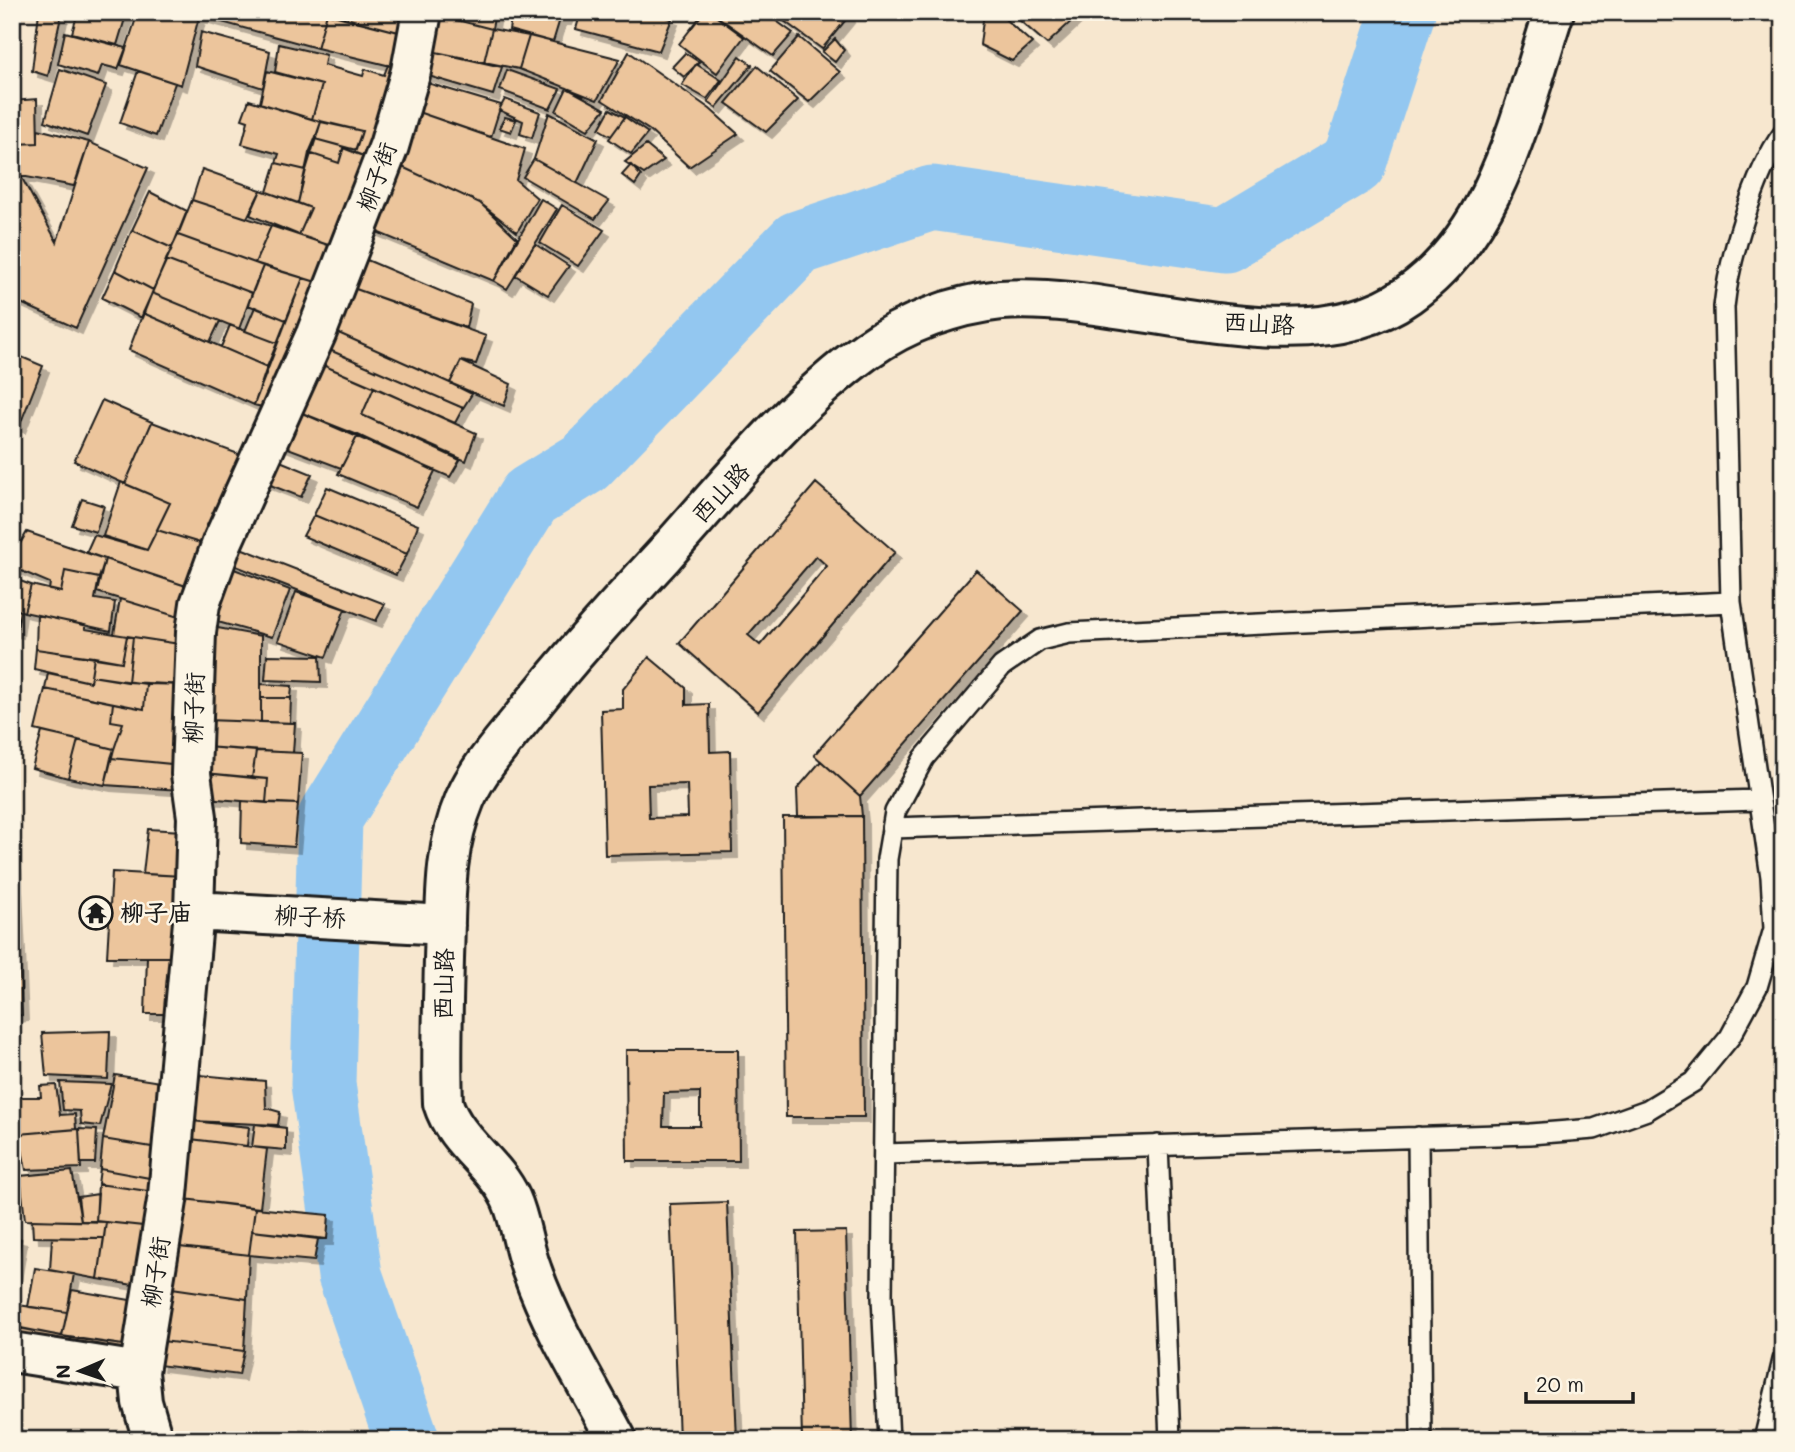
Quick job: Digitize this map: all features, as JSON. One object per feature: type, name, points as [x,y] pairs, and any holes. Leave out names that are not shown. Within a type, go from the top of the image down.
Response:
[{"type":"street","name":"柳子街","points":[[153,1440],[142,1402],[139,1372],[168,1195],[194,911],[197,817],[191,774],[195,632],[201,604],[222,543],[316,334],[389,146],[411,71],[422,12]]},
{"type":"street","name":"西山路","points":[[617,1440],[531,1271],[511,1199],[497,1175],[448,1118],[442,1084],[445,868],[466,798],[482,768],[568,659],[799,408],[834,375],[872,347],[915,324],[958,307],[1002,300],[1045,300],[1242,326],[1303,327],[1359,319],[1406,298],[1447,263],[1483,214],[1502,167],[1554,12]]},
{"type":"street","name":"柳子桥","points":[[194,911],[445,925]]},
{"type":"street","points":[[12,1352],[139,1372]]},
{"type":"lane","points":[[884,1154],[1594,1129],[1647,1110],[1693,1082],[1730,1037],[1757,987],[1774,929],[1771,877],[1731,602],[1724,307],[1727,277],[1768,154],[1783,134]]},
{"type":"lane","points":[[889,1440],[882,1297],[887,859],[895,812],[924,758],[1002,666],[1040,640],[1069,633],[1731,602]]},
{"type":"lane","points":[[892,828],[1758,800]]},
{"type":"lane","points":[[1418,1137],[1421,1440]]},
{"type":"lane","points":[[1158,1146],[1170,1440]]},
{"type":"lane","points":[[1764,1440],[1783,1360]]},
{"type":"shaded area","points":[[12,12],[1783,12],[1783,1440],[73,1440],[12,1426]]},
{"type":"building","points":[[39,12],[62,12],[48,76],[32,71]]},
{"type":"building","points":[[78,12],[127,12],[117,45],[72,33]]},
{"type":"building","points":[[138,12],[185,12],[199,17],[181,85],[121,65]]},
{"type":"building","points":[[185,12],[323,12],[327,13],[317,48]]},
{"type":"building","points":[[323,12],[345,12],[344,18]]},
{"type":"building","points":[[345,12],[415,12],[410,35],[344,18]]},
{"type":"building","points":[[442,12],[495,12],[492,29],[441,16]]},
{"type":"building","points":[[512,12],[560,19],[553,42],[509,30]]},
{"type":"building","points":[[536,12],[568,12],[565,19]]},
{"type":"building","points":[[581,12],[648,12],[672,19],[659,51],[576,29]]},
{"type":"building","points":[[704,12],[710,12],[744,37],[717,73],[679,44]]},
{"type":"building","points":[[711,12],[764,12],[793,33],[773,56]]},
{"type":"building","points":[[772,12],[845,12],[849,16],[822,49]]},
{"type":"building","points":[[984,12],[997,12],[1032,43],[1012,61],[980,45]]},
{"type":"building","points":[[1010,12],[1070,12],[1075,18],[1047,44]]},
{"type":"building","points":[[327,13],[410,35],[403,69],[317,48]]},
{"type":"building","points":[[441,16],[492,29],[484,62],[431,51]]},
{"type":"building","points":[[492,29],[529,36],[519,69],[484,62]]},
{"type":"building","points":[[65,32],[126,48],[118,69],[102,65],[98,76],[58,64]]},
{"type":"building","points":[[201,32],[270,51],[263,88],[195,66]]},
{"type":"building","points":[[529,36],[620,59],[597,100],[519,69]]},
{"type":"building","points":[[799,37],[840,72],[809,102],[770,71]]},
{"type":"building","points":[[835,39],[844,50],[835,62],[822,52]]},
{"type":"building","points":[[279,44],[326,55],[324,65],[363,76],[365,69],[384,75],[388,65],[403,69],[374,160],[354,153],[362,131],[312,119],[322,85],[275,72]]},
{"type":"building","points":[[431,51],[502,67],[493,95],[425,75]]},
{"type":"building","points":[[629,52],[710,109],[738,134],[689,167],[649,130],[602,100]]},
{"type":"building","points":[[685,53],[699,62],[684,77],[672,67]]},
{"type":"building","points":[[740,56],[752,65],[716,108],[708,102]]},
{"type":"building","points":[[696,64],[721,80],[707,99],[682,85]]},
{"type":"building","points":[[757,66],[798,100],[766,132],[726,103]]},
{"type":"building","points":[[60,69],[106,85],[87,136],[45,121]]},
{"type":"building","points":[[507,70],[560,89],[550,109],[500,90]]},
{"type":"building","points":[[138,71],[175,83],[156,136],[120,123]]},
{"type":"building","points":[[267,71],[322,85],[312,119],[260,103]]},
{"type":"building","points":[[424,82],[501,105],[491,137],[418,112]]},
{"type":"building","points":[[567,88],[605,109],[588,130],[556,111]]},
{"type":"building","points":[[37,99],[38,143],[16,144],[18,171],[57,242],[89,142],[148,168],[76,328],[12,299],[12,101]]},
{"type":"building","points":[[505,99],[540,112],[532,138],[520,134],[523,121],[499,110]]},
{"type":"building","points":[[249,100],[321,122],[306,170],[276,163],[279,154],[242,144],[248,121],[242,119]]},
{"type":"building","points":[[610,109],[625,117],[611,136],[599,129]]},
{"type":"building","points":[[418,112],[525,149],[516,180],[537,198],[517,232],[480,203],[400,166]]},
{"type":"building","points":[[549,113],[598,139],[577,183],[534,159]]},
{"type":"building","points":[[505,117],[516,120],[511,132],[499,128]]},
{"type":"building","points":[[625,117],[648,133],[631,154],[609,139]]},
{"type":"building","points":[[321,122],[362,131],[356,150],[315,139]]},
{"type":"building","points":[[38,129],[89,142],[74,186],[21,176],[16,144],[38,143]]},
{"type":"building","points":[[315,139],[344,147],[339,163],[309,153]]},
{"type":"building","points":[[646,145],[664,160],[644,174],[625,162]]},
{"type":"building","points":[[343,148],[374,160],[340,249],[299,235],[311,208],[298,203],[309,153],[339,163]]},
{"type":"building","points":[[534,159],[609,201],[595,219],[523,177]]},
{"type":"building","points":[[276,163],[306,170],[298,203],[267,192]]},
{"type":"building","points":[[631,165],[641,176],[635,185],[622,175]]},
{"type":"building","points":[[400,166],[480,203],[517,238],[494,281],[372,230]]},
{"type":"building","points":[[202,169],[261,190],[247,218],[192,200]]},
{"type":"building","points":[[261,190],[311,208],[299,235],[250,215]]},
{"type":"building","points":[[150,192],[187,211],[172,248],[132,230]]},
{"type":"building","points":[[541,199],[557,209],[507,289],[494,281]]},
{"type":"building","points":[[192,200],[271,226],[255,263],[178,235]]},
{"type":"building","points":[[562,205],[604,230],[578,266],[540,243]]},
{"type":"building","points":[[271,226],[340,249],[326,285],[255,263]]},
{"type":"building","points":[[132,230],[172,248],[153,290],[115,270]]},
{"type":"building","points":[[178,235],[263,266],[252,293],[166,260]]},
{"type":"building","points":[[535,244],[569,266],[548,295],[515,275]]},
{"type":"building","points":[[166,260],[252,293],[239,329],[152,293]]},
{"type":"building","points":[[367,260],[471,304],[466,328],[353,288]]},
{"type":"building","points":[[263,266],[303,278],[286,320],[248,305]]},
{"type":"building","points":[[115,270],[153,290],[142,318],[102,298]]},
{"type":"building","points":[[303,278],[326,285],[274,410],[254,405]]},
{"type":"building","points":[[353,288],[486,336],[476,364],[461,361],[450,383],[334,331]]},
{"type":"building","points":[[152,293],[220,321],[210,342],[143,313]]},
{"type":"building","points":[[255,307],[286,320],[277,343],[245,331]]},
{"type":"building","points":[[143,313],[267,367],[254,405],[129,350]]},
{"type":"building","points":[[230,325],[277,343],[267,367],[221,347]]},
{"type":"building","points":[[334,331],[472,394],[463,408],[325,348]]},
{"type":"building","points":[[325,348],[463,408],[455,423],[318,363]]},
{"type":"building","points":[[12,353],[43,366],[19,427],[12,424]]},
{"type":"building","points":[[461,361],[511,384],[504,406],[450,383]]},
{"type":"building","points":[[318,363],[374,387],[362,415],[460,460],[450,477],[297,411]]},
{"type":"building","points":[[374,387],[476,433],[466,461],[362,415]]},
{"type":"building","points":[[102,400],[152,422],[125,484],[74,461]]},
{"type":"building","points":[[297,411],[358,435],[341,468],[280,445]]},
{"type":"building","points":[[152,422],[252,459],[210,546],[157,530],[170,503],[125,484]]},
{"type":"building","points":[[358,435],[435,471],[417,507],[338,474]]},
{"type":"building","points":[[275,459],[312,474],[301,497],[265,483]]},
{"type":"building","points":[[121,482],[170,503],[147,550],[103,536]]},
{"type":"building","points":[[816,483],[895,552],[758,712],[679,643]],"holes":[[[816,556],[827,566],[760,645],[748,635]]]},
{"type":"building","points":[[327,487],[418,525],[407,554],[314,515]]},
{"type":"building","points":[[82,499],[104,506],[96,532],[72,525]]},
{"type":"building","points":[[314,515],[407,554],[396,575],[303,536]]},
{"type":"building","points":[[157,530],[210,546],[195,589],[86,553],[94,535],[147,550]]},
{"type":"building","points":[[27,532],[105,559],[99,578],[65,571],[61,592],[49,590],[50,583],[12,567],[12,557]]},
{"type":"building","points":[[238,547],[385,604],[376,621],[231,564]]},
{"type":"building","points":[[105,559],[195,589],[185,619],[97,592]]},
{"type":"building","points":[[226,566],[290,590],[272,637],[207,619]]},
{"type":"building","points":[[976,570],[1023,611],[860,796],[814,755]]},
{"type":"building","points":[[65,571],[99,578],[95,599],[115,602],[111,631],[24,612],[31,585],[61,592]]},
{"type":"building","points":[[12,578],[31,585],[24,612],[12,608]]},
{"type":"building","points":[[296,592],[345,609],[326,657],[278,641]]},
{"type":"building","points":[[120,599],[185,619],[186,645],[114,634]]},
{"type":"building","points":[[12,608],[20,611],[17,632],[12,631]]},
{"type":"building","points":[[37,615],[85,625],[85,629],[127,636],[122,662],[36,649]]},
{"type":"building","points":[[207,626],[261,636],[261,722],[206,720]]},
{"type":"building","points":[[127,636],[133,637],[128,682],[91,676],[94,657],[122,662]]},
{"type":"building","points":[[133,637],[186,645],[187,685],[128,682]]},
{"type":"building","points":[[36,649],[94,657],[90,682],[34,669]]},
{"type":"building","points":[[267,655],[320,656],[321,682],[265,680]]},
{"type":"building","points":[[649,657],[686,688],[686,705],[709,704],[710,752],[730,751],[732,852],[605,855],[601,710],[623,709],[623,689]],"holes":[[[687,784],[688,817],[649,818],[648,785]]]},
{"type":"building","points":[[48,673],[90,682],[91,676],[146,684],[144,709],[45,689]]},
{"type":"building","points":[[146,684],[187,685],[181,765],[111,758],[123,723],[111,721],[113,703],[144,709]]},
{"type":"building","points":[[261,684],[292,686],[291,698],[261,698]]},
{"type":"building","points":[[45,689],[113,703],[111,721],[123,723],[114,749],[35,730]]},
{"type":"building","points":[[261,698],[291,698],[290,723],[261,722]]},
{"type":"building","points":[[206,720],[295,723],[293,753],[205,747]]},
{"type":"building","points":[[42,732],[78,740],[68,778],[32,768]]},
{"type":"building","points":[[78,740],[114,749],[105,785],[68,778]]},
{"type":"building","points":[[205,747],[256,751],[252,778],[205,773]]},
{"type":"building","points":[[256,751],[302,753],[298,804],[266,803],[268,779],[252,778]]},
{"type":"building","points":[[111,758],[181,765],[180,790],[105,785]]},
{"type":"building","points":[[821,761],[860,796],[862,816],[798,816],[797,789]]},
{"type":"building","points":[[205,773],[268,779],[266,803],[205,798]]},
{"type":"building","points":[[242,801],[298,804],[294,847],[241,843]]},
{"type":"building","points":[[862,816],[864,1117],[786,1117],[783,817]]},
{"type":"building","points":[[148,829],[183,831],[182,876],[143,874]]},
{"type":"building","points":[[12,864],[15,864],[19,946],[12,947]]},
{"type":"building","points":[[112,872],[182,876],[175,957],[107,957]]},
{"type":"building","points":[[19,946],[22,1015],[12,1016],[12,947]]},
{"type":"building","points":[[147,957],[175,957],[170,1014],[145,1014]]},
{"type":"building","points":[[110,1031],[108,1079],[46,1076],[42,1033]]},
{"type":"building","points":[[626,1050],[738,1050],[739,1161],[627,1161]],"holes":[[[700,1092],[700,1126],[663,1126],[664,1093]]]},
{"type":"building","points":[[115,1075],[167,1083],[158,1148],[103,1139]]},
{"type":"building","points":[[200,1075],[265,1081],[266,1108],[280,1112],[278,1125],[192,1121]]},
{"type":"building","points":[[60,1082],[111,1084],[100,1126],[81,1124],[80,1111],[63,1110]]},
{"type":"building","points":[[56,1085],[60,1115],[75,1114],[76,1129],[19,1134],[12,1118],[12,1097],[41,1097],[40,1086]]},
{"type":"building","points":[[192,1121],[249,1127],[247,1146],[191,1139]]},
{"type":"building","points":[[255,1124],[286,1128],[286,1150],[252,1147]]},
{"type":"building","points":[[79,1129],[81,1168],[26,1170],[19,1134]]},
{"type":"building","points":[[79,1129],[97,1130],[95,1163],[81,1163]]},
{"type":"building","points":[[103,1139],[158,1148],[155,1179],[100,1169]]},
{"type":"building","points":[[191,1139],[267,1149],[260,1208],[184,1199]]},
{"type":"building","points":[[100,1169],[155,1179],[155,1192],[98,1184]]},
{"type":"building","points":[[72,1171],[81,1221],[25,1220],[20,1176]]},
{"type":"building","points":[[98,1184],[155,1192],[152,1227],[96,1221]]},
{"type":"building","points":[[98,1194],[96,1221],[81,1221],[78,1197]]},
{"type":"building","points":[[184,1199],[255,1208],[249,1255],[180,1247]]},
{"type":"building","points":[[727,1202],[737,1440],[679,1440],[670,1204]]},
{"type":"building","points":[[255,1208],[329,1215],[327,1239],[252,1231]]},
{"type":"building","points":[[32,1220],[106,1222],[104,1238],[33,1237]]},
{"type":"building","points":[[106,1222],[152,1227],[145,1287],[98,1279]]},
{"type":"building","points":[[252,1231],[318,1239],[314,1261],[249,1255]]},
{"type":"building","points":[[846,1231],[852,1440],[802,1440],[797,1232]]},
{"type":"building","points":[[12,1237],[21,1239],[12,1293]]},
{"type":"building","points":[[52,1238],[104,1238],[98,1279],[50,1270]]},
{"type":"building","points":[[180,1247],[249,1255],[247,1299],[172,1288]]},
{"type":"building","points":[[35,1268],[74,1274],[67,1312],[28,1307]]},
{"type":"building","points":[[172,1288],[247,1299],[244,1351],[162,1341]]},
{"type":"building","points":[[72,1290],[136,1301],[130,1346],[62,1336]]},
{"type":"building","points":[[18,1305],[67,1312],[62,1336],[12,1327]]},
{"type":"building","points":[[21,1328],[71,1338],[68,1359],[14,1348]]},
{"type":"building","points":[[71,1338],[130,1346],[126,1363],[69,1355]]},
{"type":"building","points":[[162,1341],[244,1351],[239,1375],[158,1365]]},
{"type":"waterway","points":[[407,1440],[350,1275],[323,1084],[330,818],[530,497],[585,463],[798,243],[932,198],[1225,240],[1354,163],[1403,12]]},
{"type":"place","name":"柳子庙","points":[[96,913]]}]
